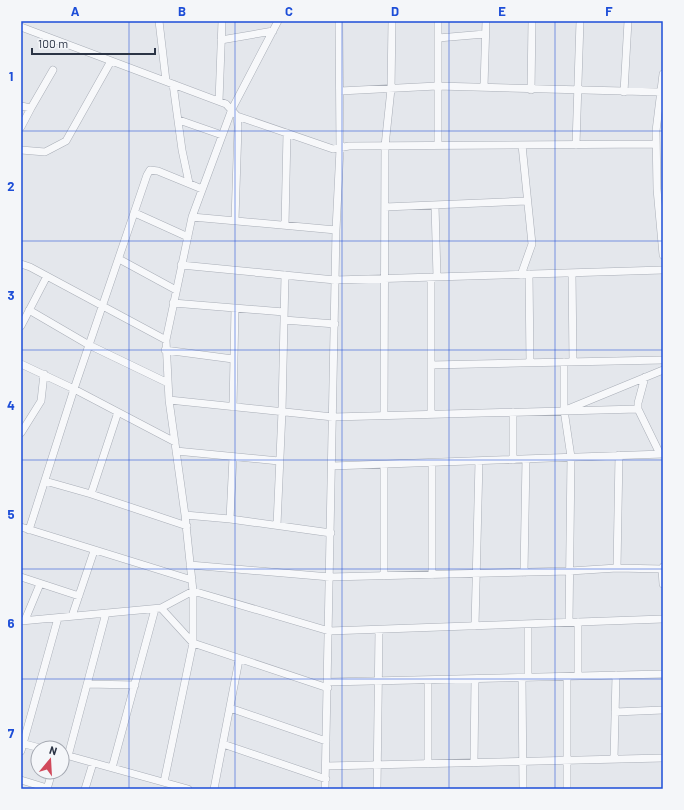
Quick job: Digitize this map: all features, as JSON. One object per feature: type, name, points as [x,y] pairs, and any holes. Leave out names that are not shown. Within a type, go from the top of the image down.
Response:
[{"type":"street","points":[[159,21],[169,83],[179,120],[182,150],[189,183]]},
{"type":"street","points":[[219,101],[222,21]]},
{"type":"street","points":[[164,782],[193,643],[193,591],[185,515],[169,400],[165,350],[166,340],[192,217],[232,109],[278,21]]},
{"type":"street","points":[[326,789],[336,230],[340,149],[339,21]]},
{"type":"street","points":[[384,415],[385,146],[391,89],[392,21]]},
{"type":"street","points":[[438,21],[438,145]]},
{"type":"street","points":[[484,87],[486,21]]},
{"type":"street","points":[[531,90],[532,21]]},
{"type":"street","points":[[576,145],[580,21]]},
{"type":"street","points":[[624,92],[628,21]]},
{"type":"street","points":[[21,27],[219,101],[232,109],[237,116],[333,149],[340,149],[349,146],[656,144]]},
{"type":"street","points":[[222,40],[273,31]]},
{"type":"street","points":[[438,38],[485,34]]},
{"type":"street","points":[[21,150],[45,152],[66,141],[111,61]]},
{"type":"street","points":[[21,127],[53,70]]},
{"type":"street","points":[[663,74],[660,132],[656,144],[663,255]]},
{"type":"street","points":[[340,91],[437,86],[531,90],[661,92]]},
{"type":"street","points":[[21,106],[31,108]]},
{"type":"street","points":[[235,220],[237,116]]},
{"type":"street","points":[[179,120],[222,135]]},
{"type":"street","points":[[285,225],[286,133]]},
{"type":"street","points":[[521,275],[532,244],[522,145]]},
{"type":"street","points":[[30,530],[74,388],[150,170],[158,171],[202,189]]},
{"type":"street","points":[[385,207],[527,201]]},
{"type":"street","points":[[432,414],[435,205]]},
{"type":"street","points":[[135,213],[188,237]]},
{"type":"street","points":[[192,217],[336,230]]},
{"type":"street","points":[[119,259],[176,290]]},
{"type":"street","points":[[21,264],[103,305],[166,340]]},
{"type":"street","points":[[181,265],[336,280],[663,270]]},
{"type":"street","points":[[572,273],[573,362]]},
{"type":"street","points":[[529,274],[530,363]]},
{"type":"street","points":[[277,525],[282,411],[284,275]]},
{"type":"street","points":[[21,326],[47,276]]},
{"type":"street","points":[[173,303],[235,308],[335,324]]},
{"type":"street","points":[[233,406],[235,308]]},
{"type":"street","points":[[30,310],[89,345],[168,383]]},
{"type":"street","points":[[165,350],[233,359]]},
{"type":"street","points":[[432,365],[663,360]]},
{"type":"street","points":[[564,362],[564,410],[571,457],[569,622]]},
{"type":"street","points":[[21,364],[74,388],[175,442]]},
{"type":"street","points":[[564,410],[663,370]]},
{"type":"street","points":[[21,433],[41,401],[44,374]]},
{"type":"street","points":[[332,466],[662,454],[638,409],[645,377]]},
{"type":"street","points":[[169,400],[333,416],[638,409]]},
{"type":"street","points":[[91,494],[118,412]]},
{"type":"street","points":[[513,412],[513,460]]},
{"type":"street","points":[[176,451],[279,461]]},
{"type":"street","points":[[617,568],[619,456]]},
{"type":"street","points":[[230,519],[233,457]]},
{"type":"street","points":[[524,573],[526,459]]},
{"type":"street","points":[[475,626],[479,461]]},
{"type":"street","points":[[432,463],[432,575]]},
{"type":"street","points":[[384,465],[384,576]]},
{"type":"street","points":[[45,481],[91,494],[186,526]]},
{"type":"street","points":[[185,515],[230,519],[330,533]]},
{"type":"street","points":[[21,527],[94,551],[192,580]]},
{"type":"street","points":[[72,616],[94,551]]},
{"type":"street","points":[[190,565],[330,578],[524,573],[617,568],[662,568],[663,584]]},
{"type":"street","points":[[21,577],[79,596]]},
{"type":"street","points":[[40,584],[23,621],[158,608],[193,591],[329,631],[663,619]]},
{"type":"street","points":[[158,608],[193,643],[239,660],[328,685],[378,681],[663,674]]},
{"type":"street","points":[[112,768],[158,608]]},
{"type":"street","points":[[70,740],[87,684],[106,613]]},
{"type":"street","points":[[22,746],[58,618]]},
{"type":"street","points":[[578,622],[578,676]]},
{"type":"street","points":[[523,789],[525,677],[528,624]]},
{"type":"street","points":[[377,789],[378,630]]},
{"type":"street","points":[[214,789],[239,660]]},
{"type":"street","points":[[614,760],[616,675]]},
{"type":"street","points":[[567,677],[567,789]]},
{"type":"street","points":[[474,763],[475,679]]},
{"type":"street","points":[[428,680],[428,764]]},
{"type":"street","points":[[87,684],[135,685]]},
{"type":"street","points":[[230,708],[326,741]]},
{"type":"street","points":[[615,712],[663,710]]},
{"type":"street","points":[[223,744],[326,778]]},
{"type":"street","points":[[70,756],[188,789]]},
{"type":"street","points":[[326,766],[663,758]]},
{"type":"street","points":[[85,789],[93,763]]},
{"type":"street","points":[[21,780],[47,789]]}]
